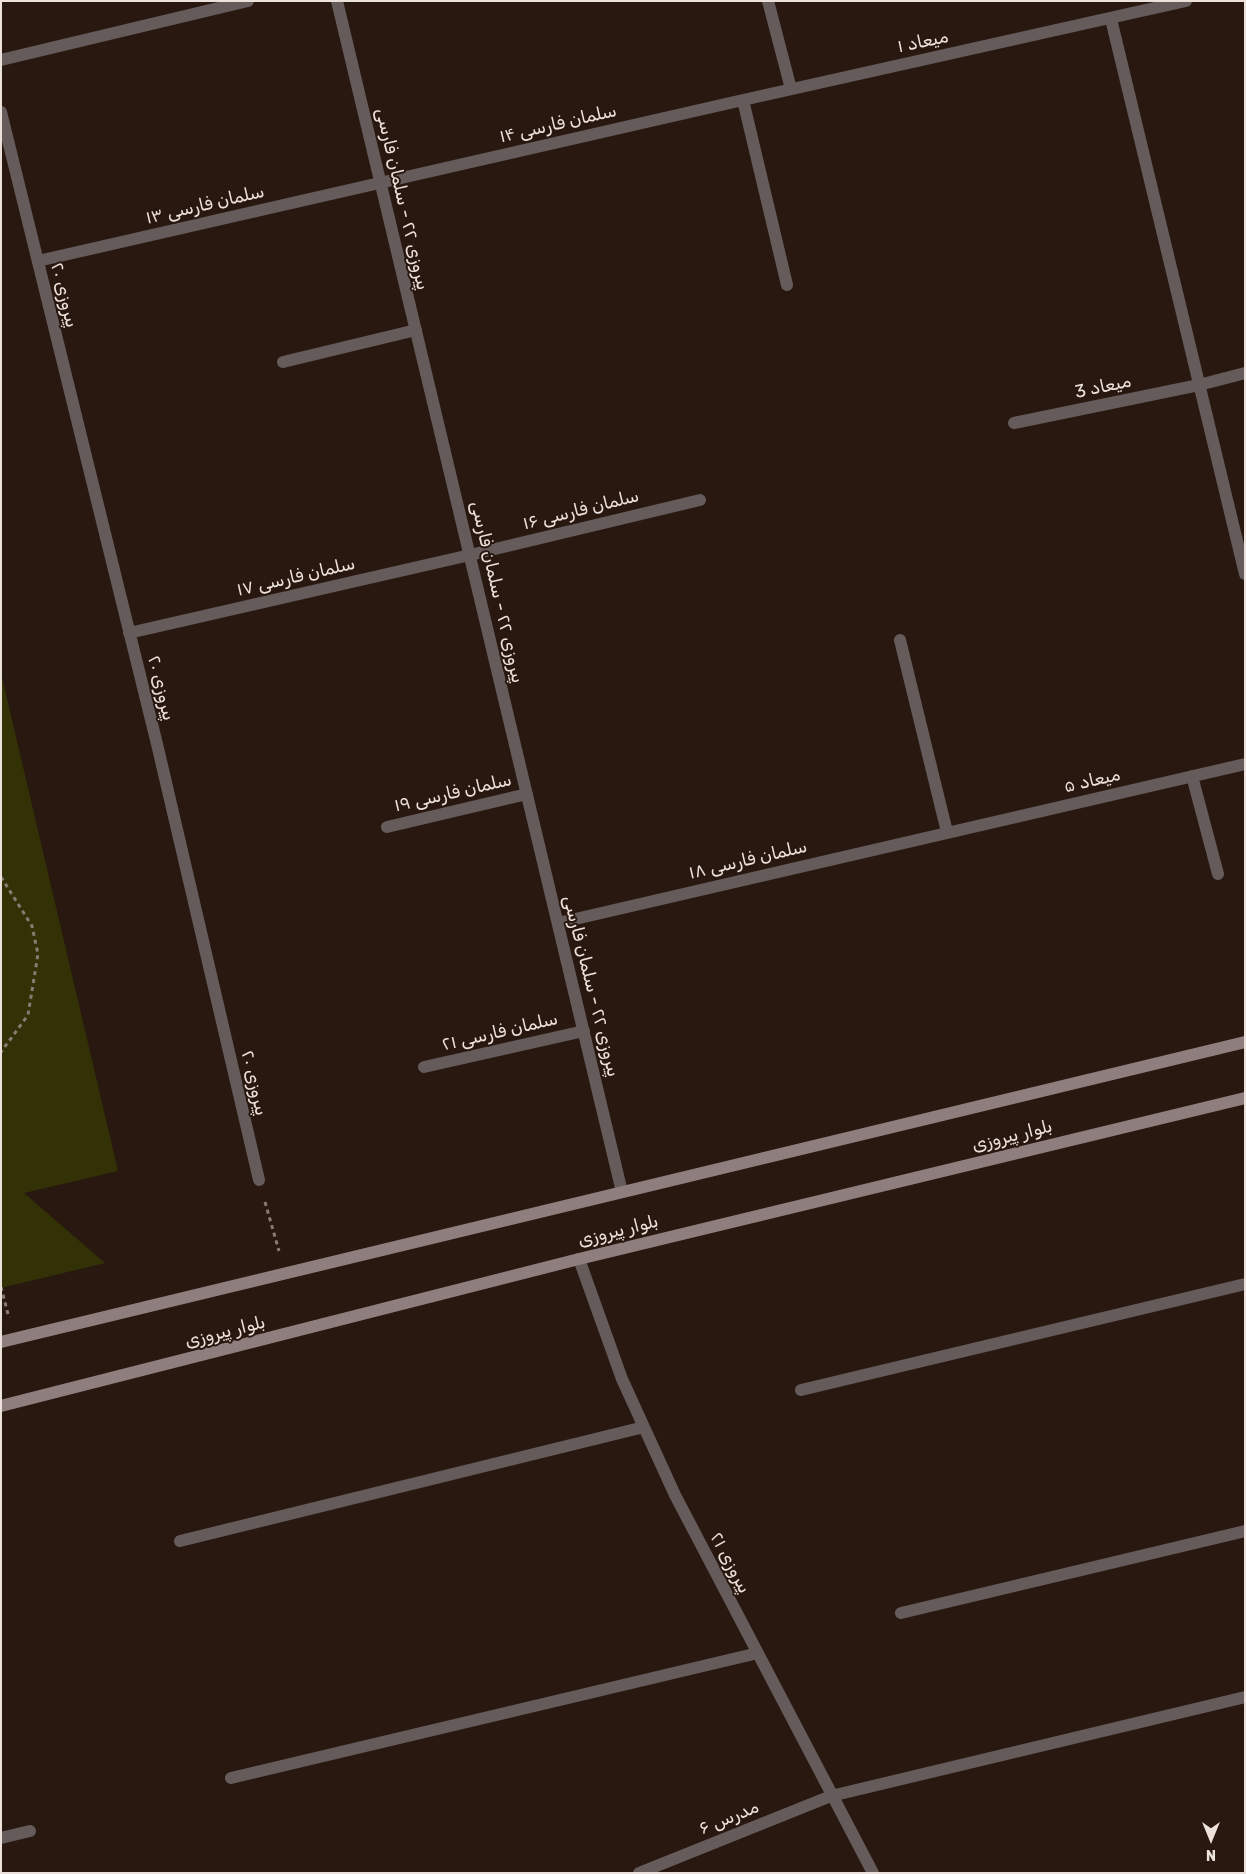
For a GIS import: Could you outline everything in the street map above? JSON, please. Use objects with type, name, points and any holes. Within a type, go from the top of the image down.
[{"type":"street","points":[[1,60],[248,1]]},
{"type":"street","name":"پیروزی ۲۲ - سلمان فارسی","points":[[337,1],[622,1192]]},
{"type":"street","points":[[768,1],[791,89]]},
{"type":"street","name":"میعاد ۱","points":[[743,100],[1186,1]]},
{"type":"street","points":[[1111,19],[1245,574]]},
{"type":"street","points":[[743,100],[786,285]]},
{"type":"street","name":"سلمان فارسی ۱۴","points":[[380,182],[743,100]]},
{"type":"street","name":"پیروزی ۲۰","points":[[1,112],[129,633],[259,1180]]},
{"type":"street","name":"سلمان فارسی ۱۳","points":[[38,261],[380,182]]},
{"type":"street","points":[[283,362],[416,330]]},
{"type":"street","name":"میعاد 3","points":[[1014,423],[1199,385],[1245,373]]},
{"type":"street","name":"سلمان فارسی ۱۶","points":[[470,555],[700,500]]},
{"type":"street","name":"سلمان فارسی ۱۷","points":[[129,633],[470,555]]},
{"type":"street","points":[[900,640],[947,832]]},
{"type":"street","name":"میعاد ۵","points":[[947,832],[1245,764]]},
{"type":"street","points":[[1192,776],[1218,874]]},
{"type":"street","name":"سلمان فارسی ۱۹","points":[[387,826],[527,794]]},
{"type":"street","name":"سلمان فارسی ۱۸","points":[[558,923],[947,832]]},
{"type":"street","name":"سلمان فارسی ۲۱","points":[[424,1067],[584,1031]]},
{"type":"street","name":"بلوار پیروزی","points":[[1,1342],[1245,1042]]},
{"type":"street","name":"بلوار پیروزی","points":[[1,1406],[579,1258],[1245,1098]]},
{"type":"street","name":"پیروزی ۲۱","points":[[579,1258],[622,1379],[675,1495],[873,1873]]},
{"type":"street","points":[[802,1390],[1245,1284]]},
{"type":"street","points":[[180,1541],[644,1427]]},
{"type":"street","points":[[901,1613],[1245,1531]]},
{"type":"street","points":[[231,1778],[758,1653]]},
{"type":"street","name":"مدرس ۶","points":[[639,1873],[831,1796],[1245,1697]]},
{"type":"street","points":[[1,1838],[30,1831]]},
{"type":"path","points":[[1,877],[32,926],[38,954],[28,1015],[1,1052]]},
{"type":"path","points":[[259,1180],[285,1273]]},
{"type":"path","points":[[1,1287],[15,1339]]},
{"type":"shaded area","points":[[1,673],[118,1171],[24,1193],[105,1263],[1,1288]]}]
